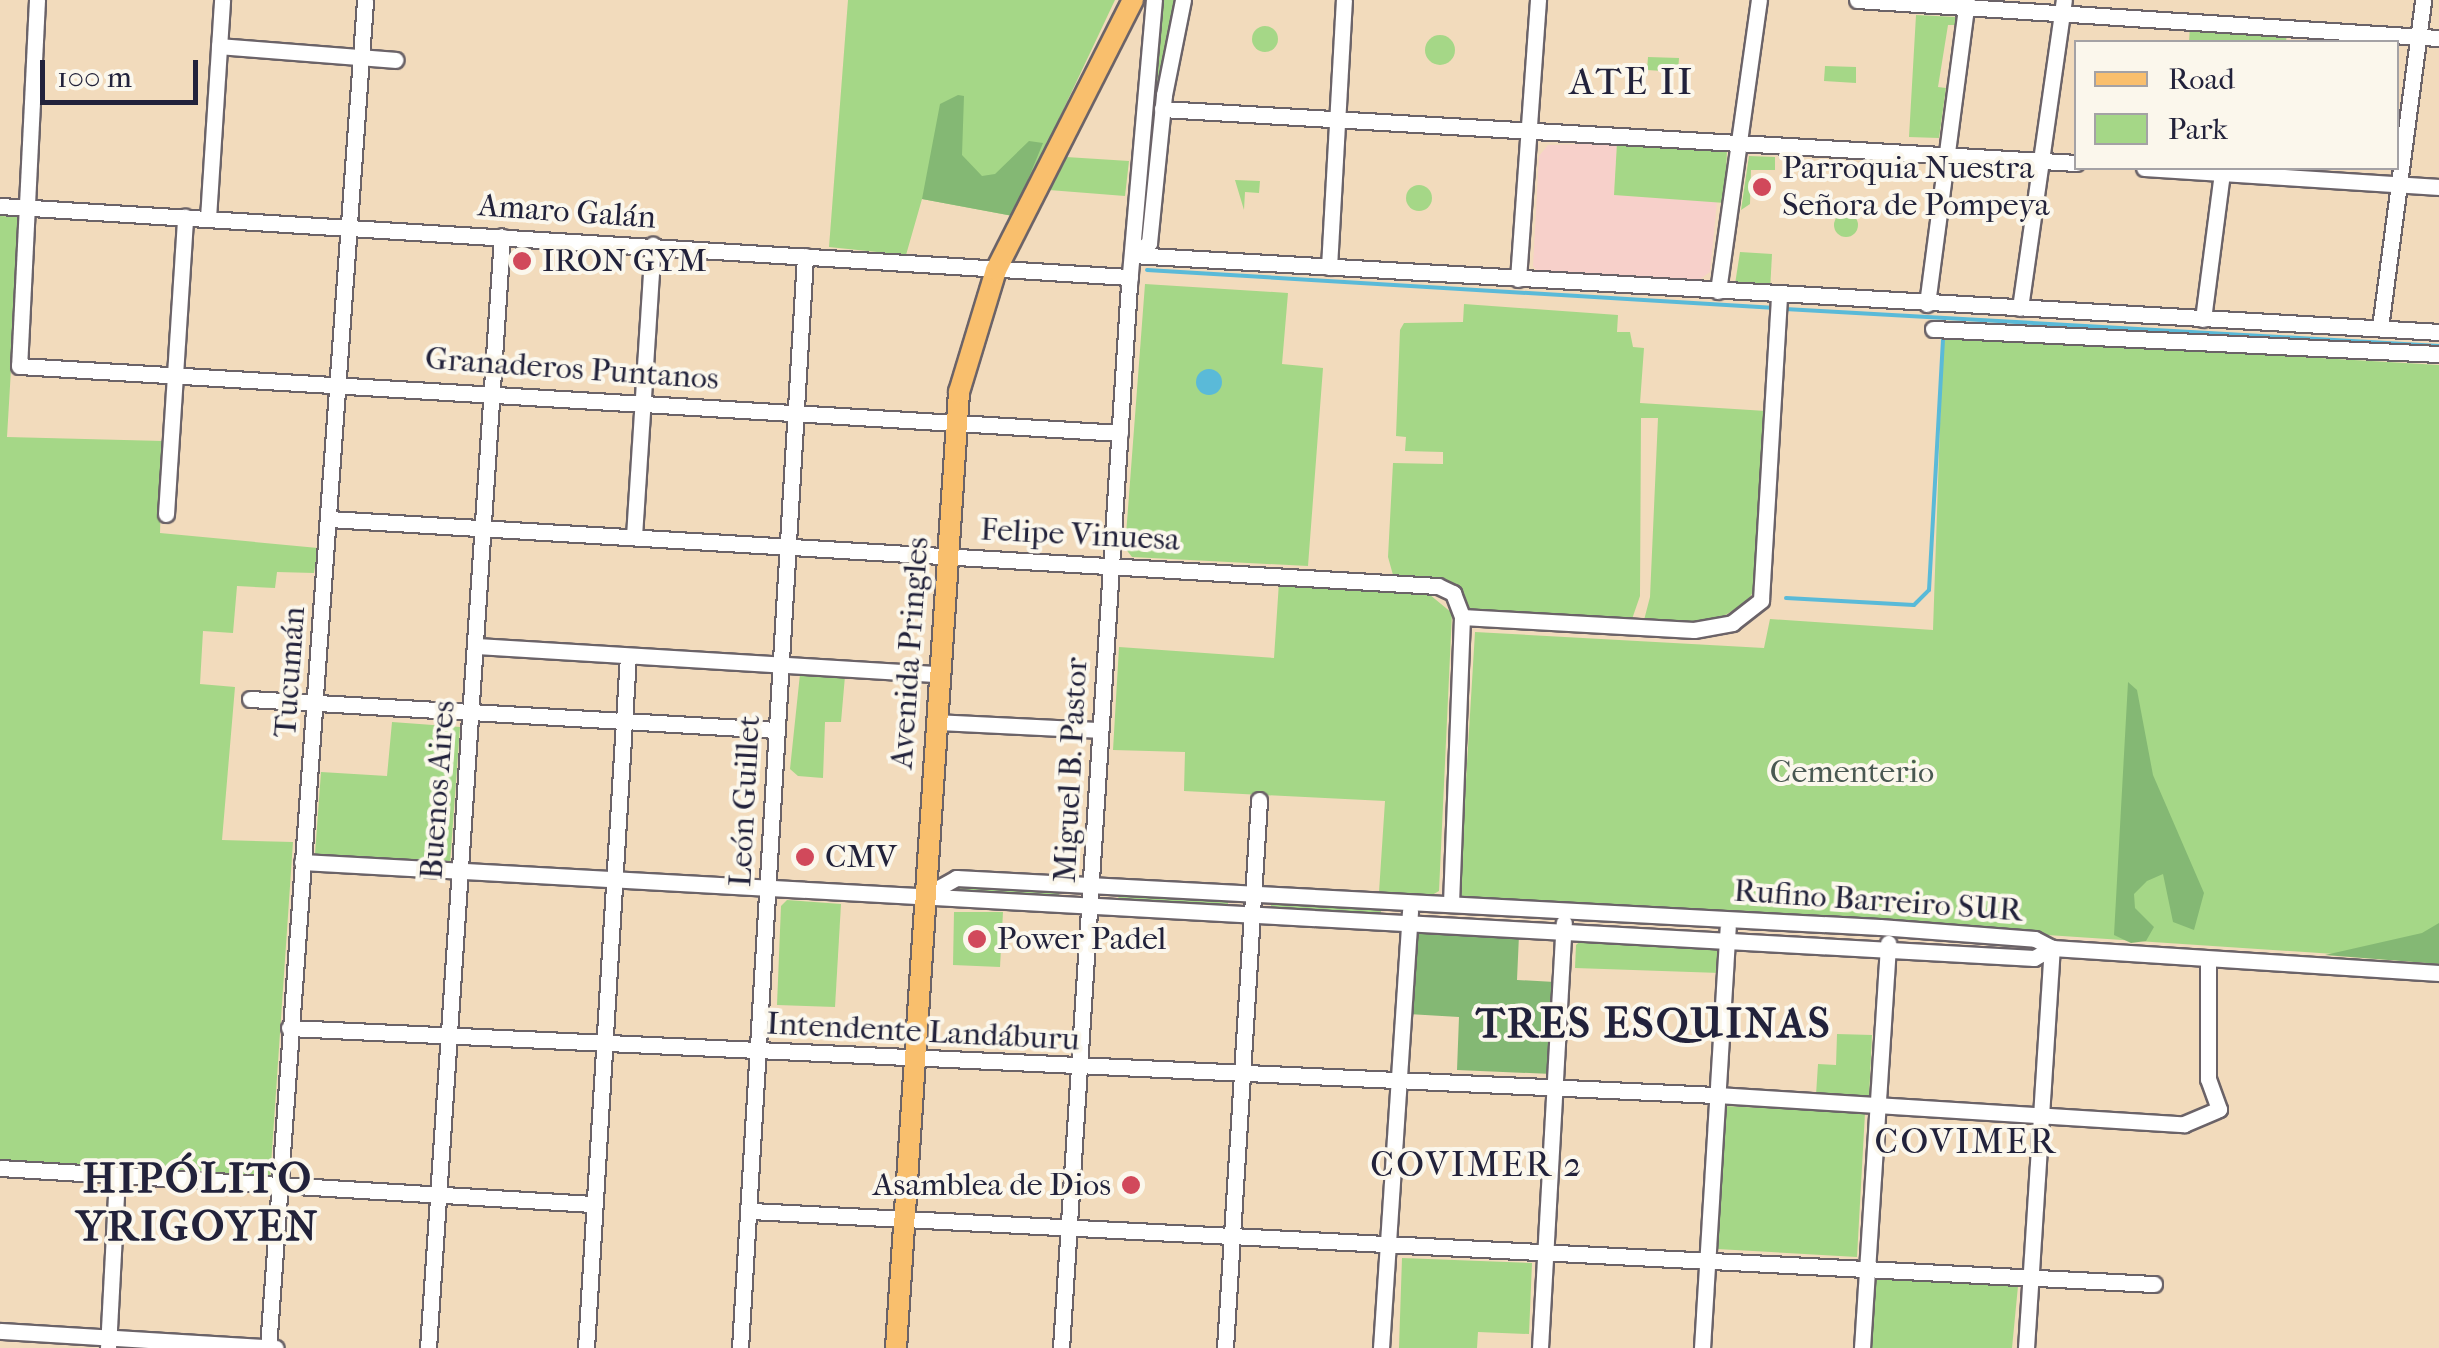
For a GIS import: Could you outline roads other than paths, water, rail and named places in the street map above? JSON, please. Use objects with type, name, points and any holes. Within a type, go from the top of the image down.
[{"type":"main road","name":"Avenida Pringles","points":[[896,1348],[954,424],[972,332],[996,270],[1133,0]]},
{"type":"street","points":[[28,208],[37,0]]},
{"type":"street","points":[[208,218],[222,0]]},
{"type":"street","name":"Tucumán","points":[[270,1348],[277,1186],[365,0]]},
{"type":"street","name":"Miguel B. Pastor","points":[[1062,1348],[1130,277],[1154,0]]},
{"type":"street","name":"Miguel B. Pastor","points":[[1132,255],[1149,243],[1162,109],[1183,0]]},
{"type":"street","points":[[1330,267],[1344,0]]},
{"type":"street","points":[[1518,279],[1538,0]]},
{"type":"street","points":[[1718,291],[1759,0]]},
{"type":"street","points":[[1857,0],[2064,6],[2439,38]]},
{"type":"street","points":[[2380,328],[2423,0]]},
{"type":"street","points":[[1927,304],[1967,4]]},
{"type":"street","points":[[2020,308],[2064,6]]},
{"type":"street","points":[[219,46],[395,60]]},
{"type":"street","points":[[1162,109],[2074,163]]},
{"type":"street","points":[[2175,170],[2439,187]]},
{"type":"street","points":[[2203,319],[2222,173]]},
{"type":"street","name":"Amaro Galán","points":[[0,206],[348,224],[1130,277]]},
{"type":"street","name":"Granaderos Puntanos","points":[[28,208],[19,366],[174,377],[338,381],[1120,433]]},
{"type":"street","points":[[166,514],[186,217]]},
{"type":"street","name":"Buenos Aires","points":[[428,1348],[502,236]]},
{"type":"street","points":[[634,536],[652,245]]},
{"type":"street","points":[[1132,255],[2439,332]]},
{"type":"street","name":"León Guillet","points":[[740,1348],[805,256]]},
{"type":"street","points":[[1451,904],[1462,617],[1630,628],[1732,623],[1761,600],[1766,584],[1779,296]]},
{"type":"street","points":[[1933,329],[2439,354]]},
{"type":"street","name":"Felipe Vinuesa","points":[[328,520],[788,544],[1438,586],[1453,593],[1462,617]]},
{"type":"street","points":[[476,646],[938,674]]},
{"type":"street","points":[[586,1348],[628,656]]},
{"type":"street","points":[[250,699],[776,730]]},
{"type":"street","points":[[936,722],[1100,730]]},
{"type":"street","points":[[1224,1348],[1259,800]]},
{"type":"street","name":"Rufino Barreiro SUR","points":[[302,862],[2034,958],[2052,948]]},
{"type":"street","name":"Rufino Barreiro SUR","points":[[924,896],[956,878],[1889,928],[2035,938],[2052,948]]},
{"type":"street","points":[[1381,1348],[1410,902]]},
{"type":"street","points":[[1540,1348],[1565,910]]},
{"type":"street","points":[[1702,1348],[1728,918]]},
{"type":"street","points":[[1862,1348],[1889,928]]},
{"type":"street","points":[[2026,1348],[2052,948],[2439,973]]},
{"type":"street","name":"Intendente Landáburu","points":[[289,1028],[1718,1095],[2184,1124],[2219,1109],[2208,1079],[2208,958]]},
{"type":"street","points":[[0,1168],[592,1204]]},
{"type":"street","points":[[108,1343],[117,1175]]},
{"type":"street","points":[[751,1211],[1708,1256],[2154,1284]]},
{"type":"street","points":[[0,1331],[108,1343],[270,1348]]},
{"type":"water","points":[[1209,369],[1218,373],[1222,382],[1218,391],[1209,395],[1200,391],[1196,382],[1200,373]]},
{"type":"waterway","points":[[1147,270],[1776,308]]},
{"type":"waterway","points":[[1785,309],[2439,346]]},
{"type":"waterway","points":[[1786,598],[1914,605],[1929,590],[1943,336]]},
{"type":"place","name":"Parroquia Nuestra Señora de Pompeya","points":[[1762,187]]},
{"type":"place","name":"IRON GYM","points":[[522,261]]},
{"type":"place","name":"CMV","points":[[805,857]]},
{"type":"place","name":"Power Padel","points":[[977,939]]},
{"type":"place","name":"Asamblea de Dios","points":[[1131,1185]]},
{"type":"district","name":"ATE II","points":[[1632,82]]},
{"type":"district","name":"TRES ESQUINAS","points":[[1654,1024]]},
{"type":"district","name":"COVIMER","points":[[1966,1142]]},
{"type":"district","name":"COVIMER 2","points":[[1477,1165]]},
{"type":"district","name":"HIPÓLITO YRIGOYEN","points":[[198,1203]]},
{"type":"park label","name":"Cementerio","points":[[1852,772]]}]
